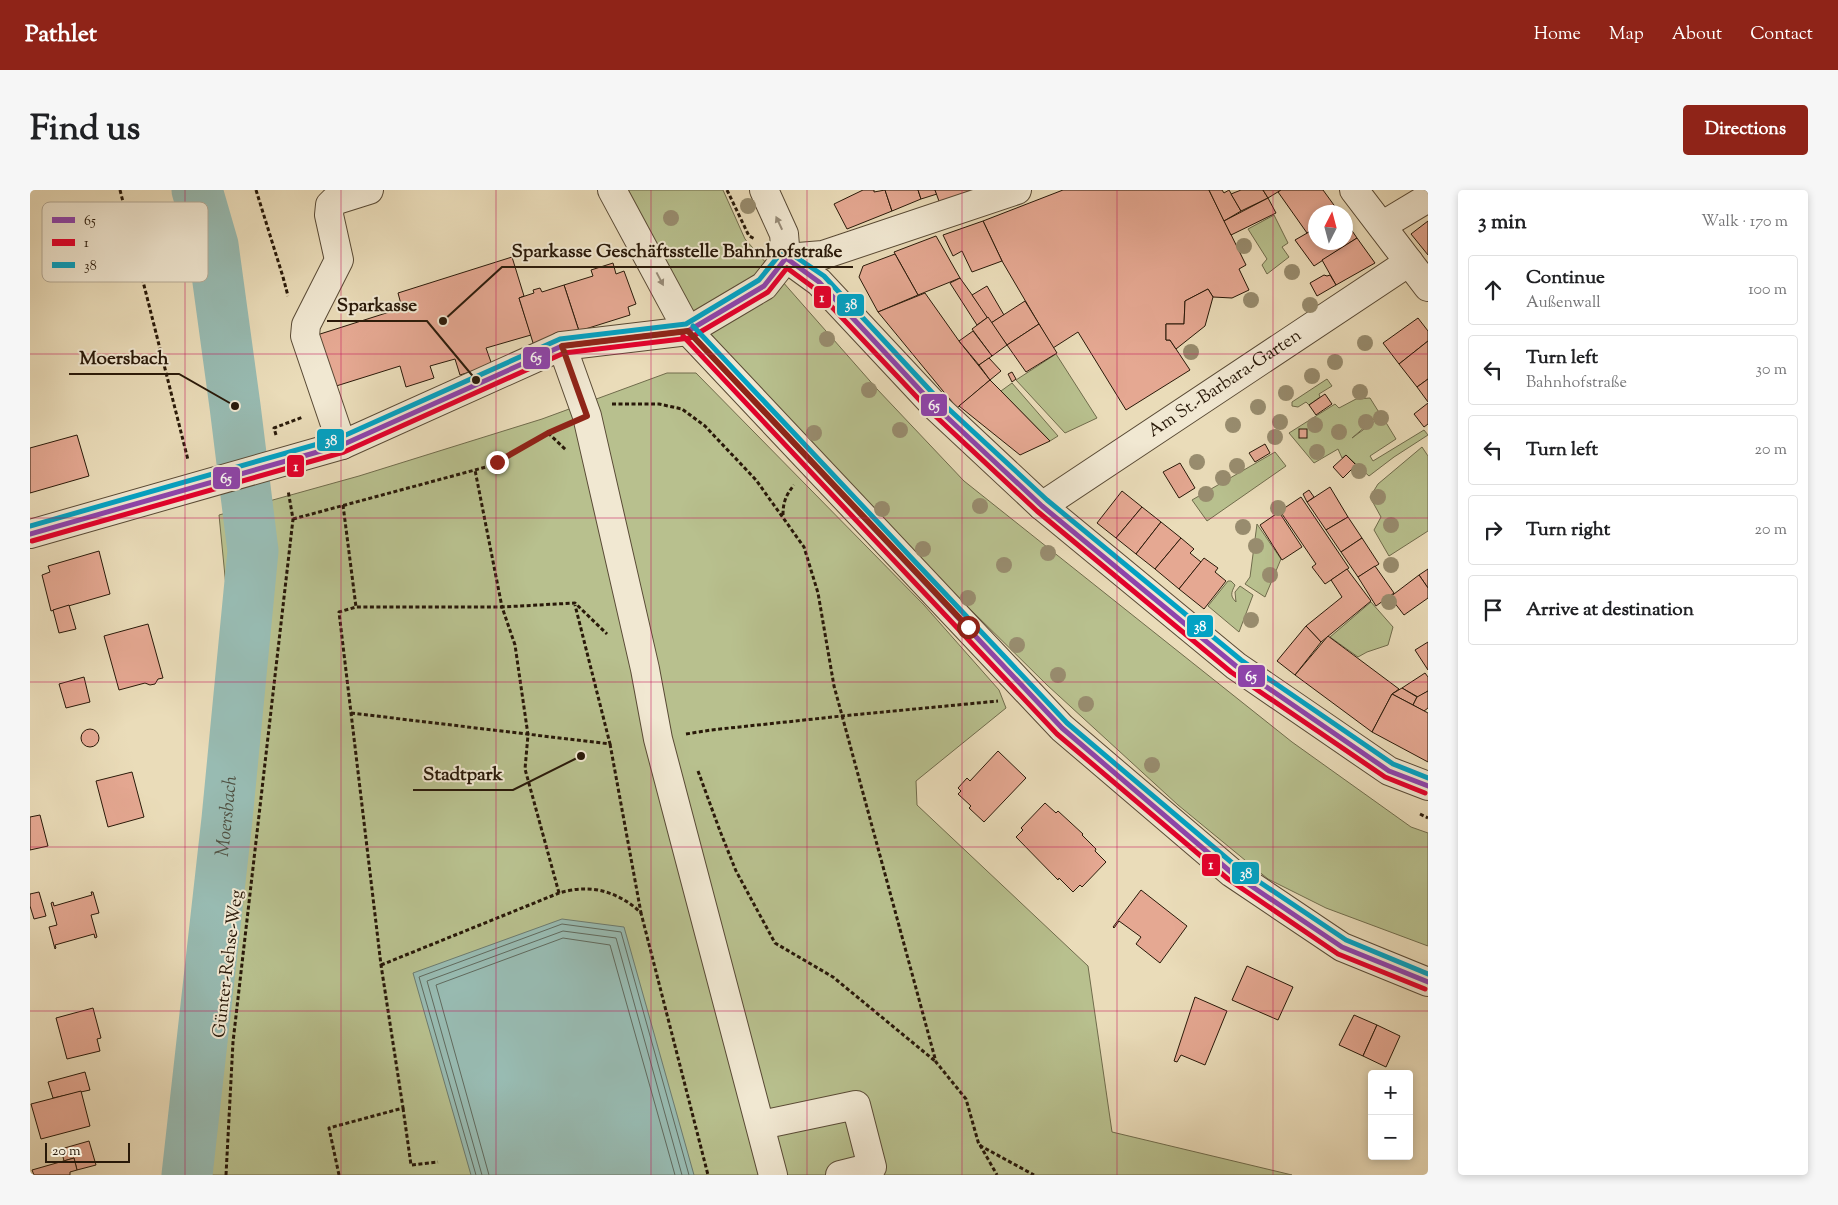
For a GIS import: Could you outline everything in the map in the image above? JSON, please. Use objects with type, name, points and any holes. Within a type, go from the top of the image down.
[{"type":"street","points":[[342,445],[305,336],[306,325],[339,260],[328,215],[330,205],[334,201],[369,190]]},
{"type":"street","points":[[612,190],[688,331],[1062,728],[1232,873],[1342,947],[1428,982]]},
{"type":"street","points":[[30,534],[207,484],[285,476],[342,445],[562,346],[688,331],[764,286],[786,258],[784,234],[764,190]]},
{"type":"street","points":[[786,258],[823,255],[1017,190]]},
{"type":"street","points":[[1354,190],[1428,287]]},
{"type":"street","points":[[1382,226],[1428,198]]},
{"type":"street","points":[[786,258],[819,282],[935,406],[1042,506],[1236,666],[1389,771],[1428,786]]},
{"type":"street","name":"Am St.-Barbara-Garten","points":[[1042,506],[1409,262]]},
{"type":"street","points":[[562,346],[587,416],[645,669],[658,739],[774,1175]]},
{"type":"street","points":[[761,1125],[856,1105],[873,1171],[840,1175]]},
{"type":"path","points":[[120,190],[124,202]]},
{"type":"path","points":[[147,282],[207,484]]},
{"type":"path","points":[[293,519],[475,470],[497,462],[548,433],[587,416],[603,406],[614,403],[659,404],[682,409],[704,426],[756,480],[804,547],[818,593],[834,686],[936,1062]]},
{"type":"path","points":[[475,470],[502,607],[515,645],[528,735],[525,769],[559,893]]},
{"type":"path","name":"Günter-Rehse-Weg","points":[[226,1175],[233,1042],[293,519],[285,476]]},
{"type":"path","points":[[343,505],[356,607]]},
{"type":"path","points":[[575,603],[610,744],[641,913],[708,1175]]},
{"type":"path","points":[[438,1162],[411,1166],[404,1108],[381,965],[339,612],[356,607],[502,607],[575,603],[610,637]]},
{"type":"path","points":[[688,743],[685,734],[711,730],[1033,697]]},
{"type":"path","points":[[351,713],[610,744]]},
{"type":"path","points":[[697,768],[736,870],[775,943],[833,977],[936,1062],[966,1099],[980,1145],[997,1175]]},
{"type":"path","points":[[381,965],[559,893],[583,889],[607,892],[630,903],[641,913]]},
{"type":"path","points":[[339,1175],[329,1128],[404,1108]]},
{"type":"path","points":[[980,1145],[1034,1175]]},
{"type":"green space","points":[[627,190],[723,190],[745,239],[877,389],[964,481],[1292,742],[1411,827],[1428,833],[1428,946],[1326,908],[1268,879],[1178,805],[1047,685],[815,456],[726,354],[684,298]]},
{"type":"green space","points":[[1274,215],[1288,243],[1282,247],[1289,257],[1267,274],[1262,265],[1267,259],[1248,229]]},
{"type":"green space","points":[[1056,354],[1097,418],[1065,433],[1016,380]]},
{"type":"green space","points":[[667,373],[696,373],[924,605],[999,690],[1006,708],[916,781],[917,805],[1088,966],[1112,1132],[1292,1175],[166,1175],[170,1120],[188,962],[220,732],[228,607],[219,515],[359,476],[542,419]]},
{"type":"green space","points":[[1327,379],[1332,386],[1319,394],[1320,397],[1309,405],[1306,402],[1298,407],[1292,406],[1292,402]]},
{"type":"green space","points":[[1012,383],[1058,436],[1050,441],[1001,391]]},
{"type":"green space","points":[[1370,398],[1380,414],[1352,438],[1382,416],[1396,439],[1370,456],[1373,461],[1424,430],[1428,435],[1369,476],[1346,455],[1342,458],[1338,449],[1314,463],[1289,433],[1335,404],[1339,408],[1356,399]]},
{"type":"green space","points":[[1422,447],[1428,456],[1428,531],[1389,556],[1374,530],[1381,517],[1370,497],[1378,484]]},
{"type":"green space","points":[[1275,452],[1286,466],[1207,521],[1192,500]]},
{"type":"green space","points":[[1257,524],[1281,559],[1265,597],[1245,584],[1250,577]]},
{"type":"green space","points":[[1228,581],[1235,585],[1232,594],[1236,602],[1235,592],[1240,586],[1253,595],[1239,632],[1208,606]]},
{"type":"green space","points":[[1371,602],[1393,627],[1388,645],[1358,657],[1330,637]]},
{"type":"water","points":[[562,919],[624,927],[694,1175],[471,1175],[413,973]]},
{"type":"building","points":[[863,190],[874,190],[874,192],[885,190],[892,211],[847,229],[834,204]]},
{"type":"building","points":[[885,190],[918,190],[921,199],[892,211]]},
{"type":"building","points":[[918,190],[935,190],[937,194],[921,199]]},
{"type":"building","points":[[935,190],[969,190],[970,192],[940,204]]},
{"type":"building","points":[[1063,190],[1209,190],[1246,265],[1239,269],[1249,290],[1232,298],[1213,297],[1208,289],[1185,301],[1184,324],[1166,324],[1166,340],[1170,340],[1190,370],[1126,410],[1078,332],[1053,348],[1002,261],[983,221]]},
{"type":"building","points":[[1209,190],[1222,190],[1224,193],[1229,190],[1241,211],[1224,221]]},
{"type":"building","points":[[1241,190],[1263,190],[1268,198],[1241,211],[1231,194]]},
{"type":"building","points":[[1263,190],[1281,190],[1268,198]]},
{"type":"building","points":[[1281,190],[1323,190],[1334,205],[1308,205],[1307,233],[1278,192]]},
{"type":"building","points":[[1268,198],[1276,213],[1231,235],[1224,221]]},
{"type":"building","points":[[983,221],[1002,261],[972,272],[962,251],[953,256],[943,235]]},
{"type":"building","points":[[1428,221],[1428,255],[1411,234]]},
{"type":"building","points":[[1353,232],[1357,238],[1353,241]]},
{"type":"building","points":[[1308,233],[1308,250],[1339,250],[1314,266],[1295,240]]},
{"type":"building","points":[[936,236],[960,278],[918,295],[894,252]]},
{"type":"building","points":[[1357,238],[1375,263],[1336,285],[1322,260],[1338,250],[1353,250],[1353,241]]},
{"type":"building","points":[[895,254],[918,295],[878,312],[859,277],[863,266]]},
{"type":"building","points":[[512,257],[524,296],[519,298],[531,335],[486,348],[492,365],[460,375],[455,359],[430,366],[434,378],[406,387],[400,366],[333,387],[317,335],[402,308],[398,293]]},
{"type":"building","points":[[613,263],[616,274],[624,271],[636,304],[628,307],[630,315],[579,331],[564,285],[593,276],[591,270]]},
{"type":"building","points":[[1324,275],[1330,275],[1336,285],[1317,296],[1310,283]]},
{"type":"building","points":[[960,278],[988,317],[977,325],[950,283]]},
{"type":"building","points":[[564,285],[579,331],[534,346],[519,298],[534,293],[533,290],[540,288],[542,292]]},
{"type":"building","points":[[987,286],[1004,315],[991,323],[972,295]]},
{"type":"building","points":[[1208,289],[1213,297],[1205,326],[1176,349],[1170,340],[1166,340],[1166,324],[1184,324],[1185,301]]},
{"type":"building","points":[[925,293],[990,380],[957,408],[878,312]]},
{"type":"building","points":[[1025,301],[1039,324],[1007,345],[991,323]]},
{"type":"building","points":[[988,317],[1007,345],[992,356],[972,329]]},
{"type":"building","points":[[1418,318],[1428,331],[1428,341],[1399,364],[1383,343]]},
{"type":"building","points":[[1039,324],[1057,353],[1026,372],[1007,345]]},
{"type":"building","points":[[973,331],[992,356],[979,365],[959,341]]},
{"type":"building","points":[[1428,341],[1428,379],[1417,387],[1399,364]]},
{"type":"building","points":[[989,358],[1001,371],[990,380],[979,365]]},
{"type":"building","points":[[1012,372],[1016,379],[1012,382],[1008,374]]},
{"type":"building","points":[[1428,379],[1428,402],[1417,387]]},
{"type":"building","points":[[990,380],[1050,441],[1020,455],[959,406]]},
{"type":"building","points":[[1325,394],[1332,404],[1316,415],[1309,405]]},
{"type":"building","points":[[1428,403],[1428,424],[1424,427],[1414,414]]},
{"type":"building","points":[[1299,429],[1307,429],[1307,438],[1299,438]]},
{"type":"building","points":[[77,435],[89,476],[30,493],[30,448]]},
{"type":"building","points":[[1265,444],[1270,453],[1255,462],[1249,453]]},
{"type":"building","points":[[1346,455],[1356,465],[1343,478],[1333,467]]},
{"type":"building","points":[[1180,463],[1195,488],[1179,498],[1163,472]]},
{"type":"building","points":[[1330,487],[1348,517],[1326,530],[1307,502]]},
{"type":"building","points":[[1309,490],[1314,497],[1307,502],[1303,494]]},
{"type":"building","points":[[1122,491],[1142,507],[1116,538],[1097,523]]},
{"type":"building","points":[[1301,497],[1349,568],[1325,584],[1312,567],[1316,564],[1280,511]]},
{"type":"building","points":[[1142,507],[1161,522],[1136,554],[1116,538]]},
{"type":"building","points":[[1279,512],[1302,547],[1282,560],[1260,525]]},
{"type":"building","points":[[1348,517],[1362,538],[1341,552],[1326,530]]},
{"type":"building","points":[[1161,522],[1181,538],[1155,569],[1136,554]]},
{"type":"building","points":[[1181,538],[1194,549],[1190,553],[1201,562],[1179,589],[1155,569]]},
{"type":"building","points":[[1362,538],[1379,564],[1358,577],[1341,552]]},
{"type":"building","points":[[99,551],[110,594],[51,611],[42,575],[50,572],[48,566]]},
{"type":"building","points":[[1204,558],[1218,568],[1215,572],[1226,581],[1204,609],[1179,589]]},
{"type":"building","points":[[1375,566],[1394,593],[1376,606],[1358,577]]},
{"type":"building","points":[[1347,569],[1371,601],[1321,642],[1306,626],[1342,597],[1331,580]]},
{"type":"building","points":[[1428,569],[1428,588],[1419,575]]},
{"type":"building","points":[[1419,575],[1428,588],[1428,598],[1404,615],[1390,597]]},
{"type":"building","points":[[69,605],[76,629],[59,633],[53,610]]},
{"type":"building","points":[[148,624],[163,678],[158,679],[155,684],[145,683],[119,690],[104,636]]},
{"type":"building","points":[[1306,626],[1321,642],[1295,675],[1277,661]]},
{"type":"building","points":[[1328,636],[1399,689],[1392,694],[1372,732],[1295,675]]},
{"type":"building","points":[[1428,642],[1428,670],[1415,650]]},
{"type":"building","points":[[1425,673],[1428,677],[1428,691],[1418,697],[1402,688]]},
{"type":"building","points":[[84,677],[90,702],[66,708],[59,684]]},
{"type":"building","points":[[1402,688],[1417,697],[1413,705],[1392,694]]},
{"type":"building","points":[[1428,691],[1428,708],[1424,711],[1413,705],[1417,697]]},
{"type":"building","points":[[1392,694],[1428,713],[1428,762],[1372,732]]},
{"type":"building","points":[[90,729],[96,732],[99,738],[96,744],[90,747],[84,744],[81,738],[84,732]]},
{"type":"building","points":[[998,751],[1026,778],[984,822],[958,794],[961,791],[958,788],[967,778],[970,781]]},
{"type":"building","points":[[132,772],[144,817],[108,827],[96,781]]},
{"type":"building","points":[[1045,803],[1056,813],[1058,811],[1083,834],[1096,849],[1095,851],[1106,862],[1082,887],[1080,885],[1073,892],[1059,878],[1058,880],[1016,837],[1023,830],[1021,828]]},
{"type":"building","points":[[40,815],[48,846],[30,850],[30,817]]},
{"type":"building","points":[[1141,890],[1187,926],[1160,963],[1136,944],[1141,937],[1119,921],[1113,927]]},
{"type":"building","points":[[39,892],[46,916],[34,919],[30,906],[30,894]]},
{"type":"building","points":[[91,892],[93,892],[99,913],[91,915],[97,937],[95,938],[94,934],[55,945],[55,949],[49,927],[57,925],[51,903],[53,902],[54,906],[92,895]]},
{"type":"building","points":[[1247,966],[1293,987],[1278,1020],[1232,1000]]},
{"type":"building","points":[[1195,997],[1227,1011],[1205,1065],[1181,1055],[1177,1062],[1174,1061]]},
{"type":"building","points":[[93,1008],[101,1038],[97,1039],[100,1051],[67,1059],[56,1018]]},
{"type":"building","points":[[1354,1015],[1377,1025],[1363,1056],[1339,1045]]},
{"type":"building","points":[[1377,1025],[1400,1036],[1386,1067],[1363,1056]]},
{"type":"building","points":[[85,1072],[90,1090],[53,1098],[48,1082]]},
{"type":"building","points":[[81,1091],[90,1126],[41,1139],[31,1104]]},
{"type":"building","points":[[89,1141],[96,1165],[77,1170],[74,1158],[64,1161],[61,1149]]},
{"type":"building","points":[[74,1158],[77,1170],[70,1172],[70,1175],[34,1175],[32,1170]]},
{"type":"waterway","name":"Moersbach","points":[[197,190],[200,202]]},
{"type":"waterway","name":"Moersbach","points":[[187,1175],[227,819],[253,551],[213,245],[208,228]]},
{"type":"transit line","name":"38","points":[[30,526],[339,438],[560,339],[686,324],[759,280],[781,253],[787,251],[824,276],[940,401],[1047,500],[1241,660],[1393,764],[1428,778]]},
{"type":"transit line","name":"65","points":[[786,258],[819,282],[935,406],[1042,506],[1236,666],[1389,771],[1428,786]]},
{"type":"transit line","name":"65","points":[[30,534],[342,445],[562,346],[688,331],[764,286],[786,258]]},
{"type":"transit line","name":"1","points":[[32,541],[344,452],[564,353],[690,338],[768,292],[787,268],[814,288],[930,411],[1037,511],[1231,672],[1385,777],[1425,793]]},
{"type":"transit line","name":"38","points":[[693,326],[1067,723],[1237,867],[1346,940],[1428,974]]},
{"type":"transit line","name":"65","points":[[688,331],[1062,728],[1232,873],[1342,947],[1428,982]]},
{"type":"transit line","name":"1","points":[[683,336],[1057,734],[1228,879],[1338,954],[1425,989]]},
{"type":"place","name":"Sparkasse Geschäftsstelle Bahnhofstraße","points":[[443,321]]},
{"type":"place","name":"Sparkasse","points":[[476,380]]},
{"type":"place","name":"Moersbach","points":[[235,406]]},
{"type":"place","name":"Stadtpark","points":[[581,756]]},
{"type":"route","points":[[497,462],[548,433],[587,416],[562,346],[688,331],[968,627]]}]
